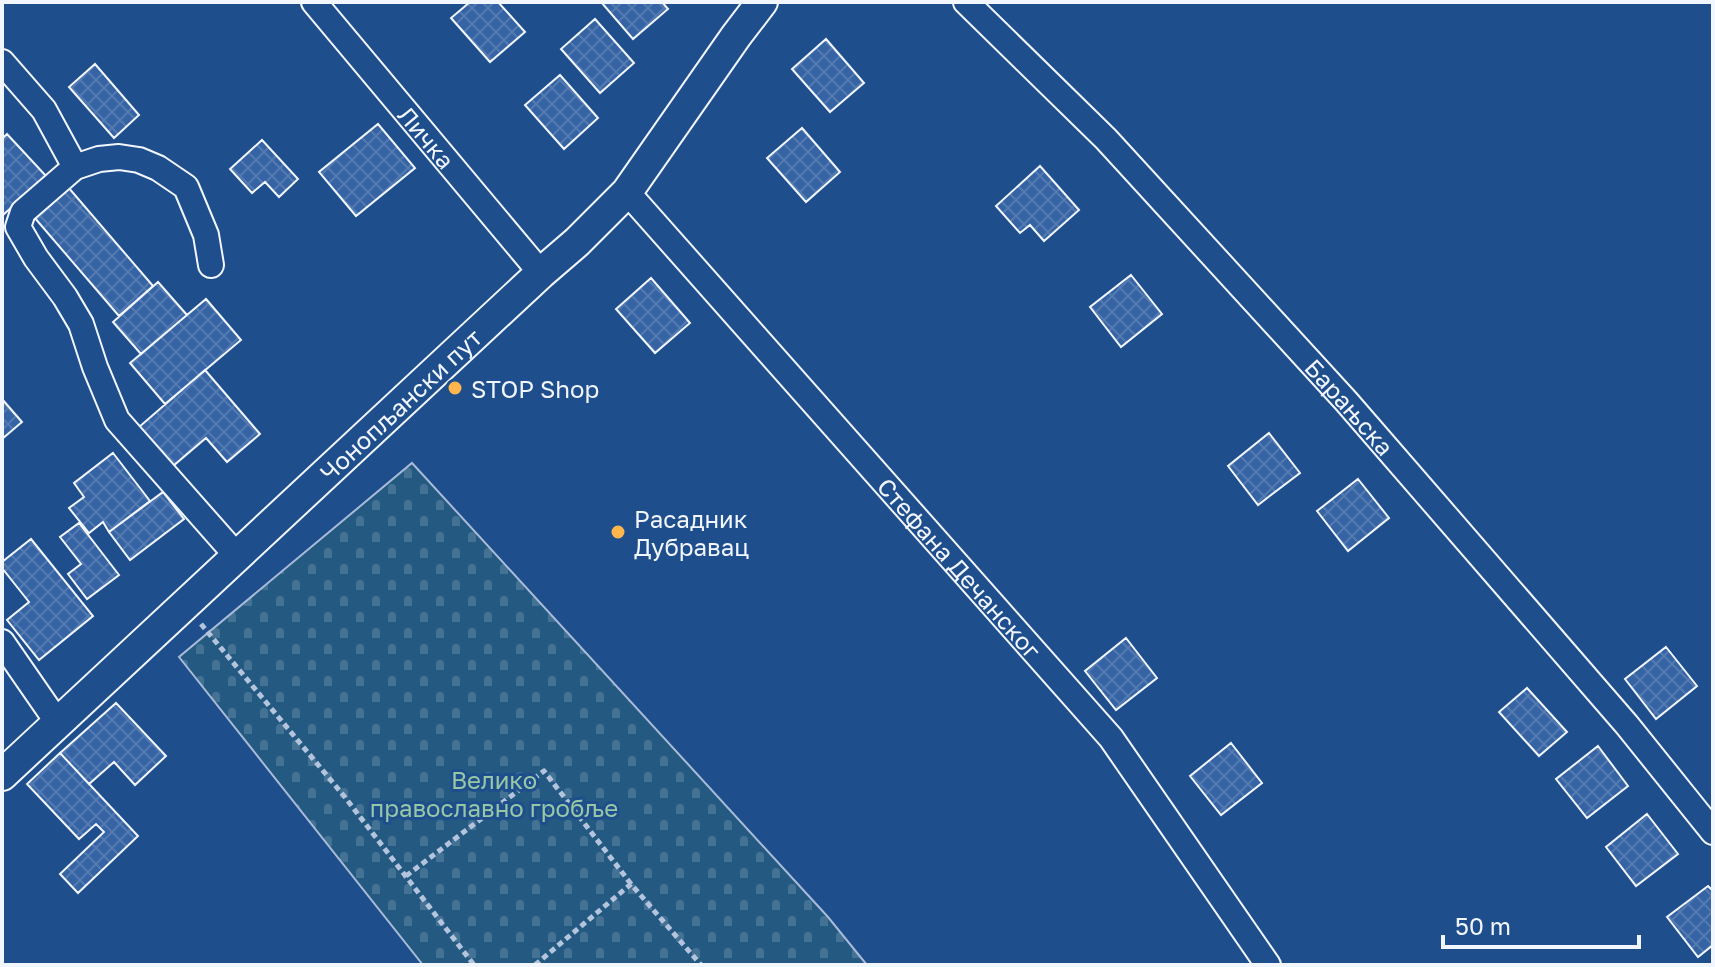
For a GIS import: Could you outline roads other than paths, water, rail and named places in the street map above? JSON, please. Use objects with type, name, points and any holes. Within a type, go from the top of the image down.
[{"type":"street","name":"Личка","points":[[314,2],[541,273]]},
{"type":"street","name":"Чонопљански пут","points":[[2,775],[577,242],[627,192],[762,2]]},
{"type":"street","name":"Барањска","points":[[966,2],[1106,139],[1346,401],[1627,725],[1713,832]]},
{"type":"street","points":[[2,62],[44,110],[75,167]]},
{"type":"street","points":[[211,265],[206,235],[186,187],[158,168],[139,160],[119,157],[99,159],[75,167],[23,212],[18,227],[81,324],[117,420],[237,556]]},
{"type":"street","name":"Стефана Дечанског","points":[[627,192],[1111,738],[1268,965]]},
{"type":"street","points":[[2,642],[58,723]]},
{"type":"place","name":"STOP Shop","points":[[455,388]]},
{"type":"place","name":"Расадник Дубравац","points":[[618,532]]},
{"type":"park label","name":"Велико православно гробље","points":[[494,793]]}]
